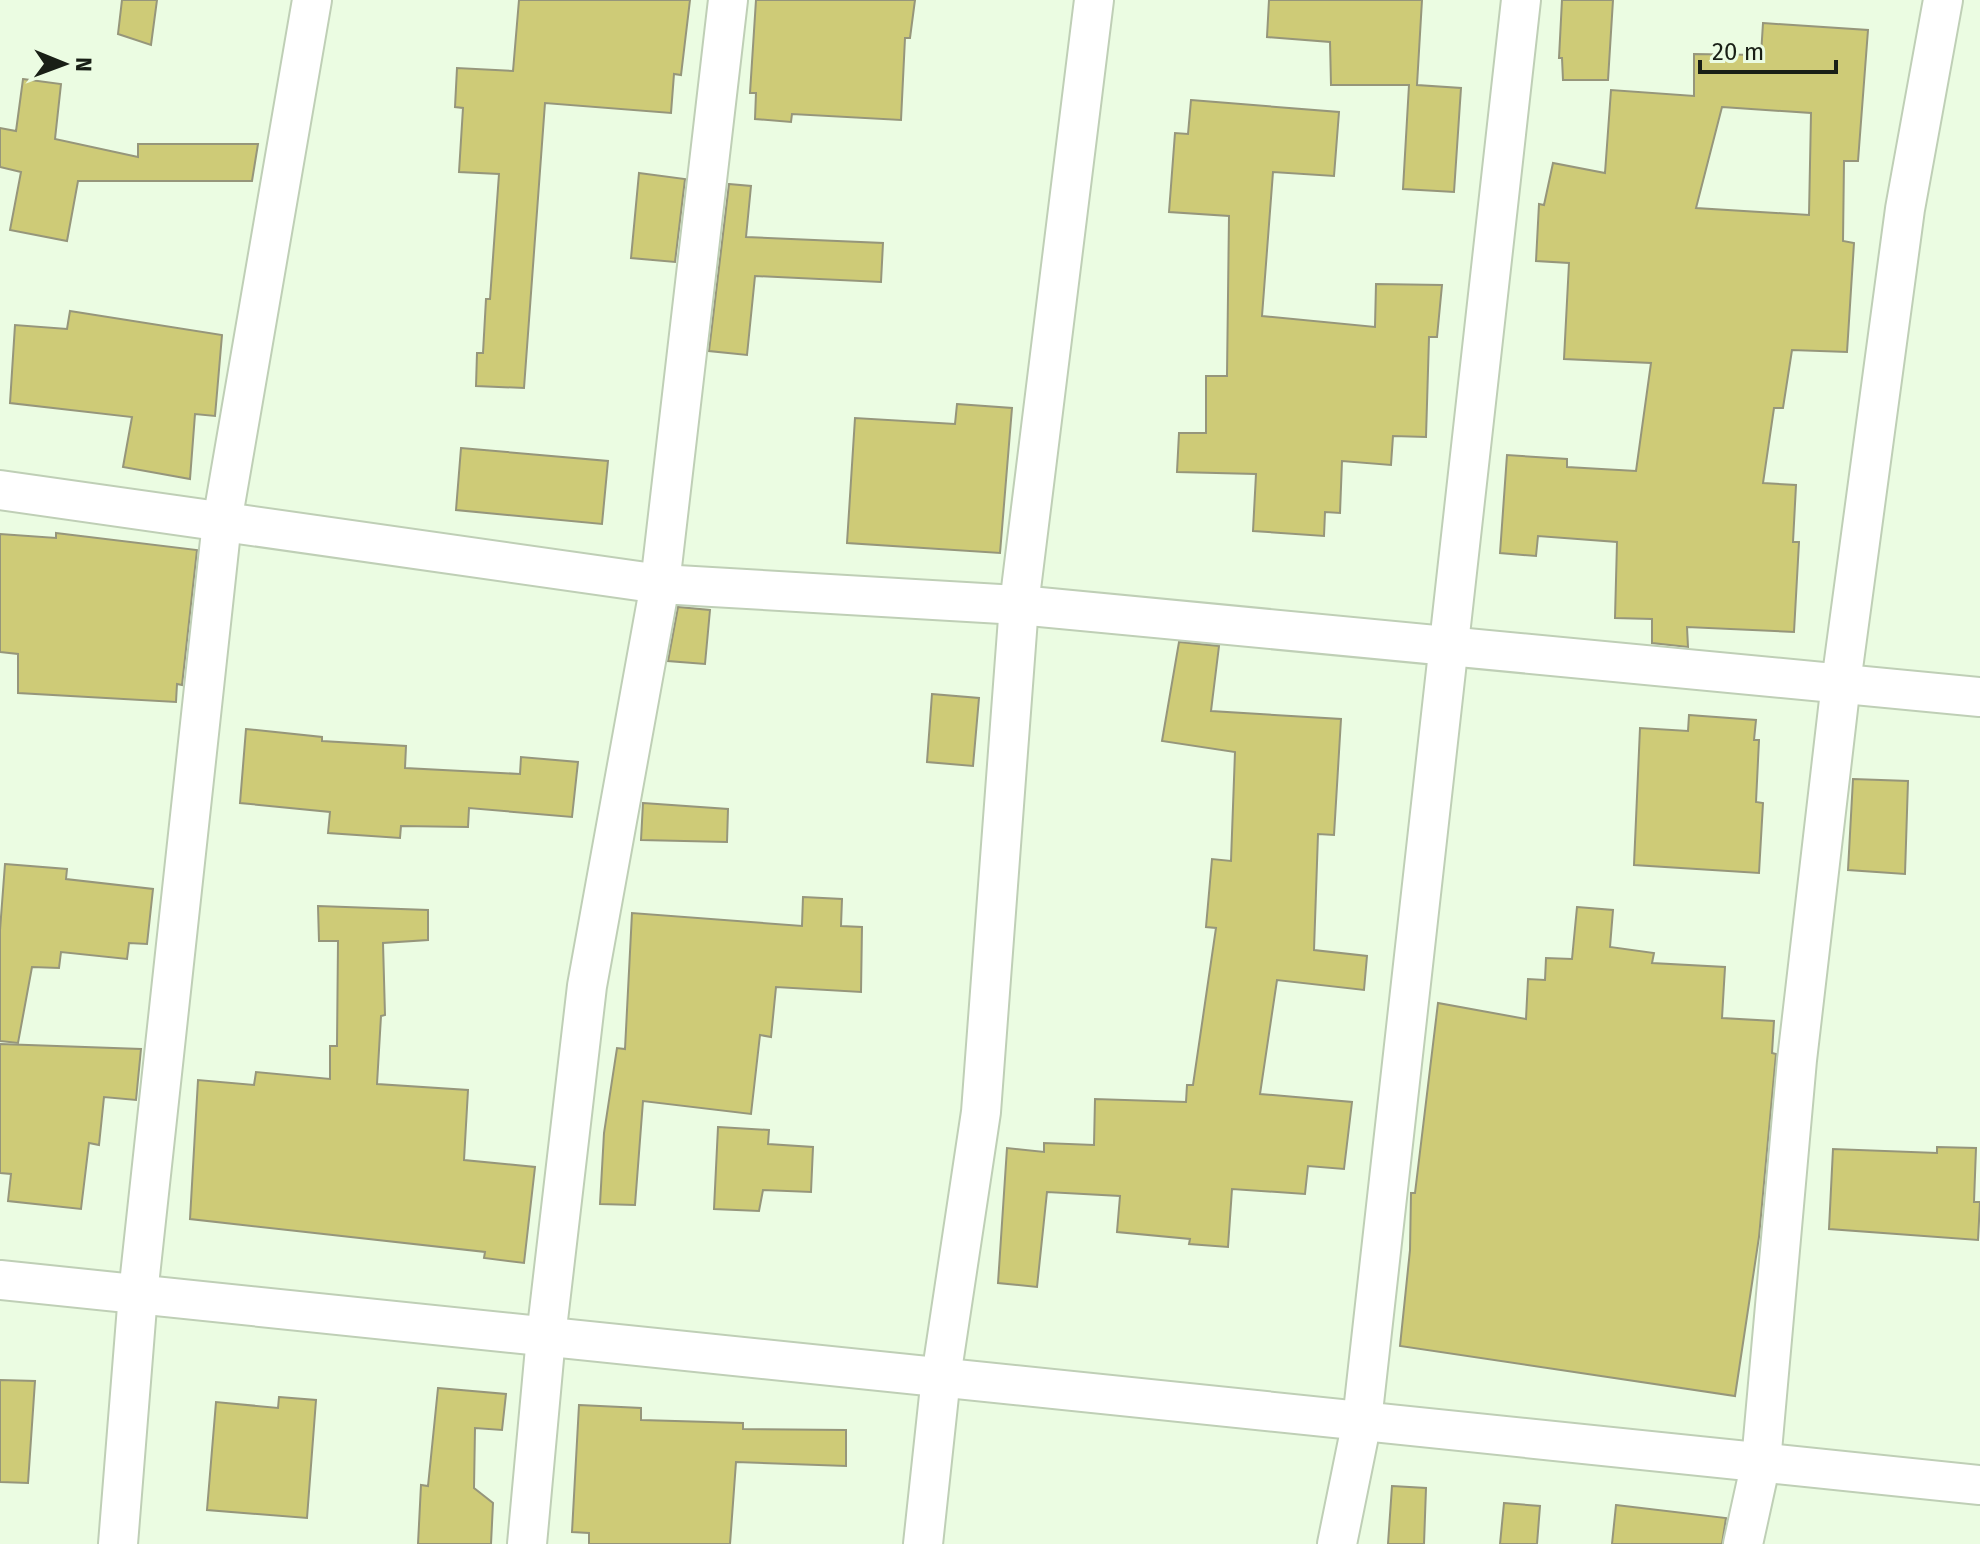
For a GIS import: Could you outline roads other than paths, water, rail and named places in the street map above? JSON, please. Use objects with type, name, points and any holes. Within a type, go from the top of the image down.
[{"type":"street","points":[[118,1544],[138,1294],[222,522],[312,0]]},
{"type":"street","points":[[527,1544],[546,1337],[587,986],[660,584],[728,0]]},
{"type":"street","points":[[923,1544],[941,1377],[981,1112],[1019,605],[1094,0]]},
{"type":"street","points":[[1337,1544],[1362,1421],[1521,0]]},
{"type":"street","points":[[1743,1544],[1761,1462],[1797,1060],[1841,683],[1905,209],[1943,0]]},
{"type":"street","points":[[0,490],[660,584],[1019,605],[1980,697]]},
{"type":"street","points":[[0,1280],[1980,1485]]}]
